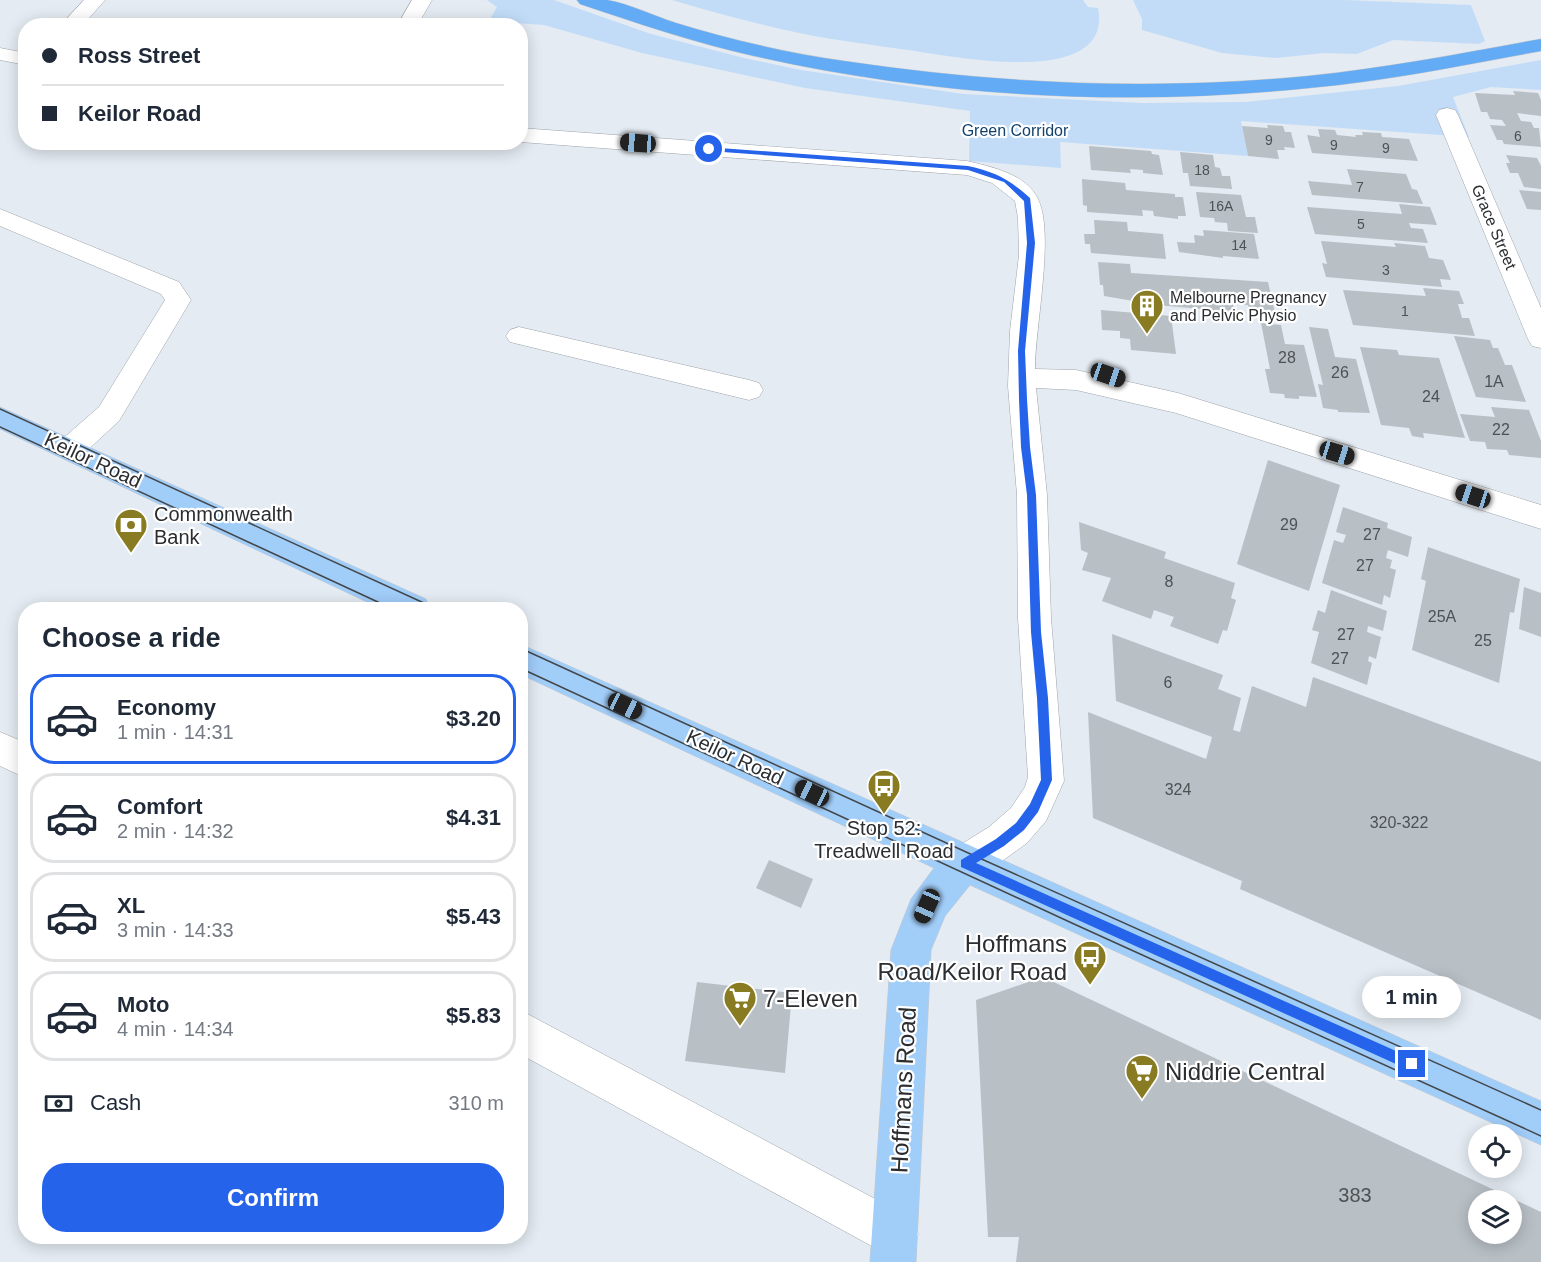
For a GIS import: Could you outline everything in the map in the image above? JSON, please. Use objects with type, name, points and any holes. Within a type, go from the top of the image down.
[{"type":"highway","points":[[587,0],[689,33],[816,62],[944,80],[1040,87],[1145,90],[1278,85],[1370,74],[1541,45]]},
{"type":"main road","name":"Keilor Road","points":[[0,417],[399,602]]},
{"type":"main road","name":"Keilor Road","points":[[528,662],[965,863],[1541,1123]]},
{"type":"main road","name":"Hoffmans Road","points":[[894,1248],[911,950],[927,906],[940,888],[965,863]]},
{"type":"street","points":[[78,18],[95,0]]},
{"type":"street","points":[[412,18],[422,0]]},
{"type":"street","points":[[0,54],[18,57]]},
{"type":"street","name":"Grace Street","points":[[1447,115],[1541,339]]},
{"type":"street","points":[[528,136],[968,168],[996,176],[1014,186],[1027,200],[1031,232],[1022,364],[1025,447],[1032,495],[1036,632],[1046,780],[1034,808],[1020,826],[1000,843],[965,863]]},
{"type":"street","points":[[0,218],[170,288],[178,300],[109,414],[70,448]]},
{"type":"street","points":[[519,336],[749,390]]},
{"type":"street","points":[[1022,364],[1076,380],[1178,403],[1541,517]]},
{"type":"street","points":[[0,748],[18,758]]},
{"type":"street","points":[[528,1036],[894,1248]]},
{"type":"green space","name":"Green Corridor","points":[[487,0],[554,0],[651,34],[744,58],[801,70],[963,94],[1142,103],[1245,102],[1398,86],[1541,60],[1541,90],[1491,87],[1453,97],[1469,137],[1241,121],[1248,156],[1060,142],[1061,168],[969,161],[970,111],[805,88],[642,53],[544,25],[528,24],[528,18],[491,18],[497,7]]},
{"type":"green space","points":[[672,0],[1083,0],[1088,7],[1098,8],[1096,34],[1081,50],[1056,59],[1025,62],[958,58],[817,36],[754,23]]},
{"type":"green space","points":[[1133,0],[1344,0],[1471,5],[1485,41],[1479,44],[1393,40],[1357,54],[1324,53],[1276,58],[1222,53],[1142,30],[1142,19]]},
{"type":"building","points":[[1513,91],[1538,93],[1541,100],[1541,116],[1517,113],[1521,121],[1531,122],[1534,128],[1539,128],[1541,147],[1504,144],[1502,140],[1497,140],[1490,125],[1506,126],[1502,120],[1490,119],[1487,112],[1481,112],[1475,93],[1515,95]]},
{"type":"building","points":[[1267,125],[1283,126],[1285,132],[1291,132],[1295,148],[1284,147],[1285,150],[1277,150],[1279,159],[1248,156],[1242,126],[1268,128]]},
{"type":"building","points":[[1318,129],[1335,130],[1337,135],[1356,137],[1355,135],[1363,135],[1362,132],[1381,133],[1382,137],[1409,139],[1418,161],[1312,153],[1307,135],[1320,137]]},
{"type":"building","points":[[1089,146],[1151,151],[1152,154],[1159,155],[1163,175],[1130,169],[1131,173],[1091,170]]},
{"type":"building","points":[[1180,152],[1213,155],[1215,167],[1220,168],[1222,176],[1230,176],[1232,189],[1190,186],[1188,173],[1183,173]]},
{"type":"building","points":[[1506,155],[1537,158],[1541,166],[1541,189],[1524,187],[1518,173],[1510,173],[1506,163],[1510,163]]},
{"type":"building","points":[[1347,169],[1406,174],[1412,189],[1417,190],[1423,204],[1312,195],[1308,181],[1352,185]]},
{"type":"building","points":[[1082,179],[1125,183],[1126,190],[1175,194],[1175,197],[1183,197],[1186,216],[1178,216],[1178,219],[1154,216],[1153,211],[1142,210],[1143,216],[1087,212],[1087,206],[1083,205]]},
{"type":"building","points":[[1519,190],[1541,192],[1541,210],[1527,209]]},
{"type":"building","points":[[1196,192],[1241,195],[1246,217],[1255,217],[1258,233],[1228,231],[1227,223],[1215,222],[1214,218],[1200,217]]},
{"type":"building","points":[[1399,204],[1430,207],[1437,225],[1409,223],[1411,228],[1423,229],[1428,243],[1315,234],[1307,207],[1402,214]]},
{"type":"building","points":[[1094,220],[1127,222],[1128,231],[1163,234],[1166,259],[1091,253],[1090,244],[1085,244],[1084,234],[1095,234]]},
{"type":"building","points":[[1203,230],[1254,234],[1259,259],[1223,256],[1223,258],[1179,252],[1177,242],[1195,243],[1194,235],[1204,236]]},
{"type":"building","points":[[1321,241],[1396,247],[1394,243],[1425,246],[1429,258],[1443,260],[1451,280],[1440,279],[1442,287],[1326,277],[1322,263],[1327,264]]},
{"type":"building","points":[[1098,262],[1130,264],[1131,273],[1268,282],[1276,317],[1263,316],[1262,312],[1256,312],[1255,308],[1249,308],[1248,305],[1233,304],[1235,312],[1157,305],[1104,296],[1103,285],[1100,285]]},
{"type":"building","points":[[1423,288],[1459,291],[1464,304],[1458,304],[1462,318],[1469,318],[1475,336],[1353,325],[1343,290],[1426,296]]},
{"type":"building","name":"Melbourne Pregnancy and Pelvic Physio","points":[[1101,310],[1171,316],[1176,354],[1131,350],[1130,339],[1120,338],[1120,331],[1102,330]]},
{"type":"building","points":[[1261,323],[1281,325],[1285,344],[1304,345],[1317,397],[1285,398],[1284,394],[1270,393],[1265,369],[1270,369]]},
{"type":"building","points":[[1309,327],[1328,329],[1335,357],[1356,359],[1370,413],[1338,412],[1338,410],[1323,408],[1318,384],[1323,385]]},
{"type":"building","points":[[1454,336],[1490,340],[1493,348],[1498,348],[1505,365],[1512,365],[1526,402],[1476,397]]},
{"type":"building","points":[[1360,347],[1397,350],[1399,355],[1439,358],[1465,438],[1423,433],[1424,438],[1412,436],[1409,428],[1381,425]]},
{"type":"building","points":[[1491,407],[1529,410],[1541,441],[1541,458],[1509,455],[1507,450],[1487,449],[1485,442],[1470,441],[1460,414],[1495,417]]},
{"type":"building","points":[[1268,460],[1340,485],[1309,591],[1237,564]]},
{"type":"building","points":[[1343,507],[1388,523],[1387,528],[1412,537],[1408,557],[1388,550],[1386,558],[1392,560],[1390,568],[1396,570],[1390,598],[1384,595],[1382,605],[1322,583],[1334,540],[1343,543],[1346,535],[1336,532]]},
{"type":"building","points":[[1079,522],[1166,552],[1164,558],[1235,583],[1231,598],[1236,600],[1227,631],[1223,630],[1218,644],[1170,626],[1174,617],[1154,610],[1151,619],[1102,601],[1111,578],[1082,570],[1088,553],[1081,550]]},
{"type":"building","points":[[1428,547],[1520,579],[1514,613],[1510,612],[1499,683],[1412,650],[1426,581],[1421,579]]},
{"type":"building","points":[[1524,587],[1541,593],[1541,637],[1519,629]]},
{"type":"building","points":[[1331,590],[1387,611],[1383,631],[1368,626],[1367,632],[1381,637],[1376,659],[1369,656],[1368,661],[1372,663],[1367,685],[1311,663],[1319,632],[1312,630],[1318,610],[1325,613]]},
{"type":"building","points":[[1112,634],[1223,675],[1218,689],[1241,698],[1233,730],[1240,732],[1252,686],[1306,707],[1313,677],[1541,762],[1541,1020],[1240,889],[1242,881],[1093,818],[1088,712],[1206,759],[1212,737],[1116,701]]},
{"type":"building","points":[[769,860],[813,879],[801,908],[756,888]]},
{"type":"building","name":"Niddrie Central","points":[[1043,977],[1494,1190],[1468,1190],[1468,1244],[1522,1244],[1522,1203],[1541,1212],[1541,1262],[1016,1262],[1019,1237],[988,1237],[976,1000]]},
{"type":"building","name":"7-Eleven","points":[[697,982],[792,993],[785,1073],[685,1061]]},
{"type":"tram line","points":[[0,409],[422,602]]},
{"type":"tram line","points":[[0,427],[378,602]]},
{"type":"tram line","points":[[528,652],[977,857],[1541,1110]]},
{"type":"tram line","points":[[528,672],[1074,924],[1541,1136]]},
{"type":"place","name":"Melbourne Pregnancy and Pelvic Physio","points":[[1147,335]]},
{"type":"place","name":"Commonwealth Bank","points":[[131,554]]},
{"type":"place","name":"Stop 52: Treadwell Road","points":[[884,815]]},
{"type":"place","name":"Hoffmans Road/Keilor Road","points":[[1090,986]]},
{"type":"place","name":"7-Eleven","points":[[740,1027]]},
{"type":"place","name":"Niddrie Central","points":[[1142,1100]]},
{"type":"route","points":[[709,149],[968,168],[1006,181],[1027,200],[1030,209],[1031,243],[1022,351],[1023,399],[1025,447],[1032,495],[1036,632],[1046,780],[1034,808],[1020,826],[1000,843],[965,863],[1412,1064]]}]
